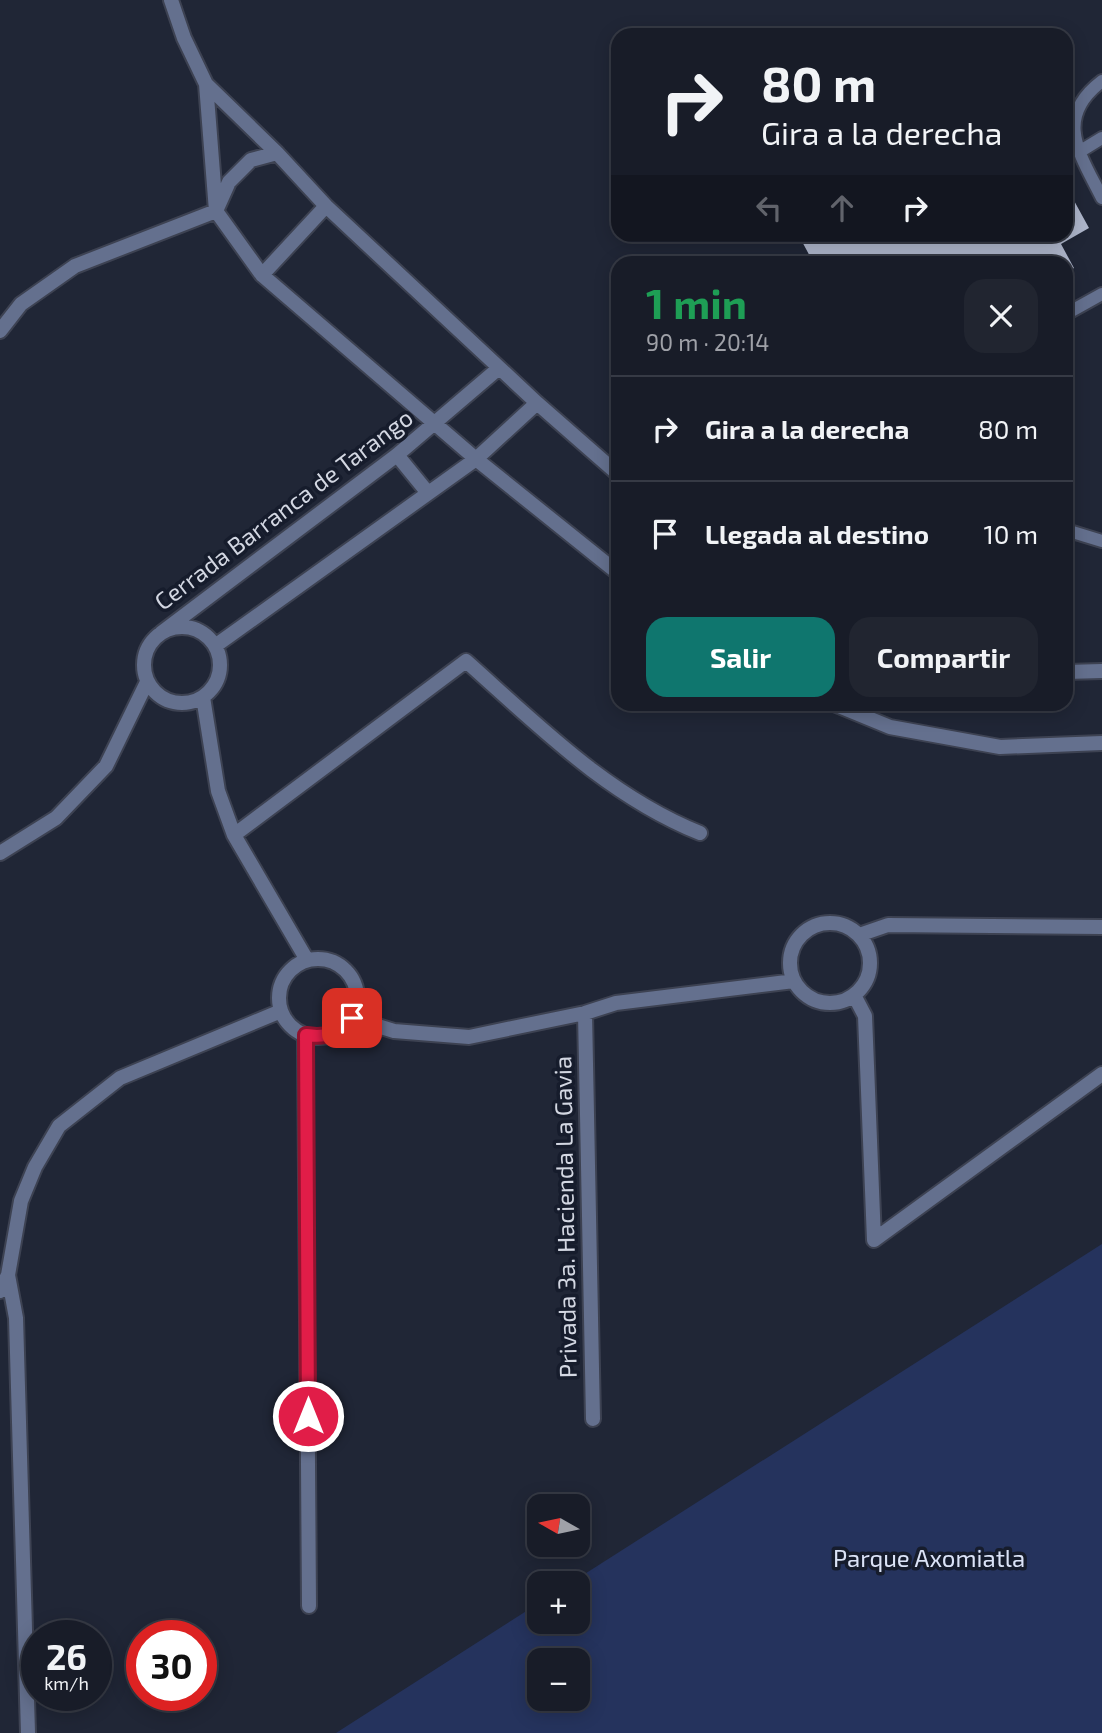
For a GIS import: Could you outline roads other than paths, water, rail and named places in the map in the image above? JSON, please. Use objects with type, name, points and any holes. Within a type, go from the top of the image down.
[{"type":"street","points":[[172,0],[184,38],[206,84],[326,205],[499,368],[611,468]]},
{"type":"street","points":[[206,84],[216,211]]},
{"type":"street","points":[[0,331],[21,304],[75,265],[216,211],[229,182],[251,160],[277,153]]},
{"type":"street","points":[[262,275],[326,205]]},
{"type":"street","name":"Cerrada Barranca de Tarango","points":[[216,211],[262,275],[476,459],[611,567]]},
{"type":"street","name":"Cerrada Barranca de Tarango","points":[[160,633],[397,455],[499,368]]},
{"type":"street","points":[[215,646],[476,459],[537,403]]},
{"type":"street","points":[[397,455],[428,494]]},
{"type":"street","points":[[180,626],[193,628],[205,634],[215,646],[220,663],[219,677],[213,688],[203,697],[191,703],[177,704],[166,701],[155,693],[147,682],[143,667],[145,654],[160,633],[180,626]]},
{"type":"street","points":[[234,835],[466,661],[566,751],[612,786],[669,821],[700,833]]},
{"type":"street","points":[[1073,672],[1102,671]]},
{"type":"street","points":[[0,853],[56,818],[107,766],[147,682]]},
{"type":"street","points":[[203,697],[218,791],[234,835],[307,960]]},
{"type":"street","points":[[851,711],[890,727],[1000,747],[1102,743]]},
{"type":"street","points":[[825,923],[843,925],[859,935],[868,950],[870,966],[865,983],[854,995],[841,1002],[820,1001],[802,992],[794,981],[790,963],[794,944],[807,929],[825,923]]},
{"type":"street","points":[[859,935],[888,925],[1102,927]]},
{"type":"street","points":[[320,958],[333,961],[345,969],[353,980],[357,992],[352,1018],[333,1034],[319,1037],[298,1032],[288,1023],[281,1011],[280,989],[285,976],[295,966],[307,960],[320,958]]},
{"type":"street","points":[[352,1018],[394,1031],[469,1037],[585,1013],[617,1003],[794,981]]},
{"type":"street","points":[[854,995],[865,1016],[874,1240],[1102,1074]]},
{"type":"street","points":[[0,1291],[8,1275],[20,1201],[35,1167],[59,1126],[120,1078],[281,1011]]},
{"type":"street","name":"Privada 3a. Hacienda La Gavia","points":[[585,1013],[593,1419]]},
{"type":"street","points":[[306,1035],[309,1606]]},
{"type":"street","points":[[8,1275],[16,1318],[29,1733]]},
{"type":"lane","points":[[1102,81],[1087,92],[1073,118],[1079,152],[1102,198]]},
{"type":"lane","points":[[1079,152],[1102,138]]},
{"type":"lane","points":[[1073,310],[1102,294]]},
{"type":"lane","points":[[1073,532],[1102,541]]},
{"type":"park label","name":"Parque Axomiatla","points":[[929,1559]]}]
